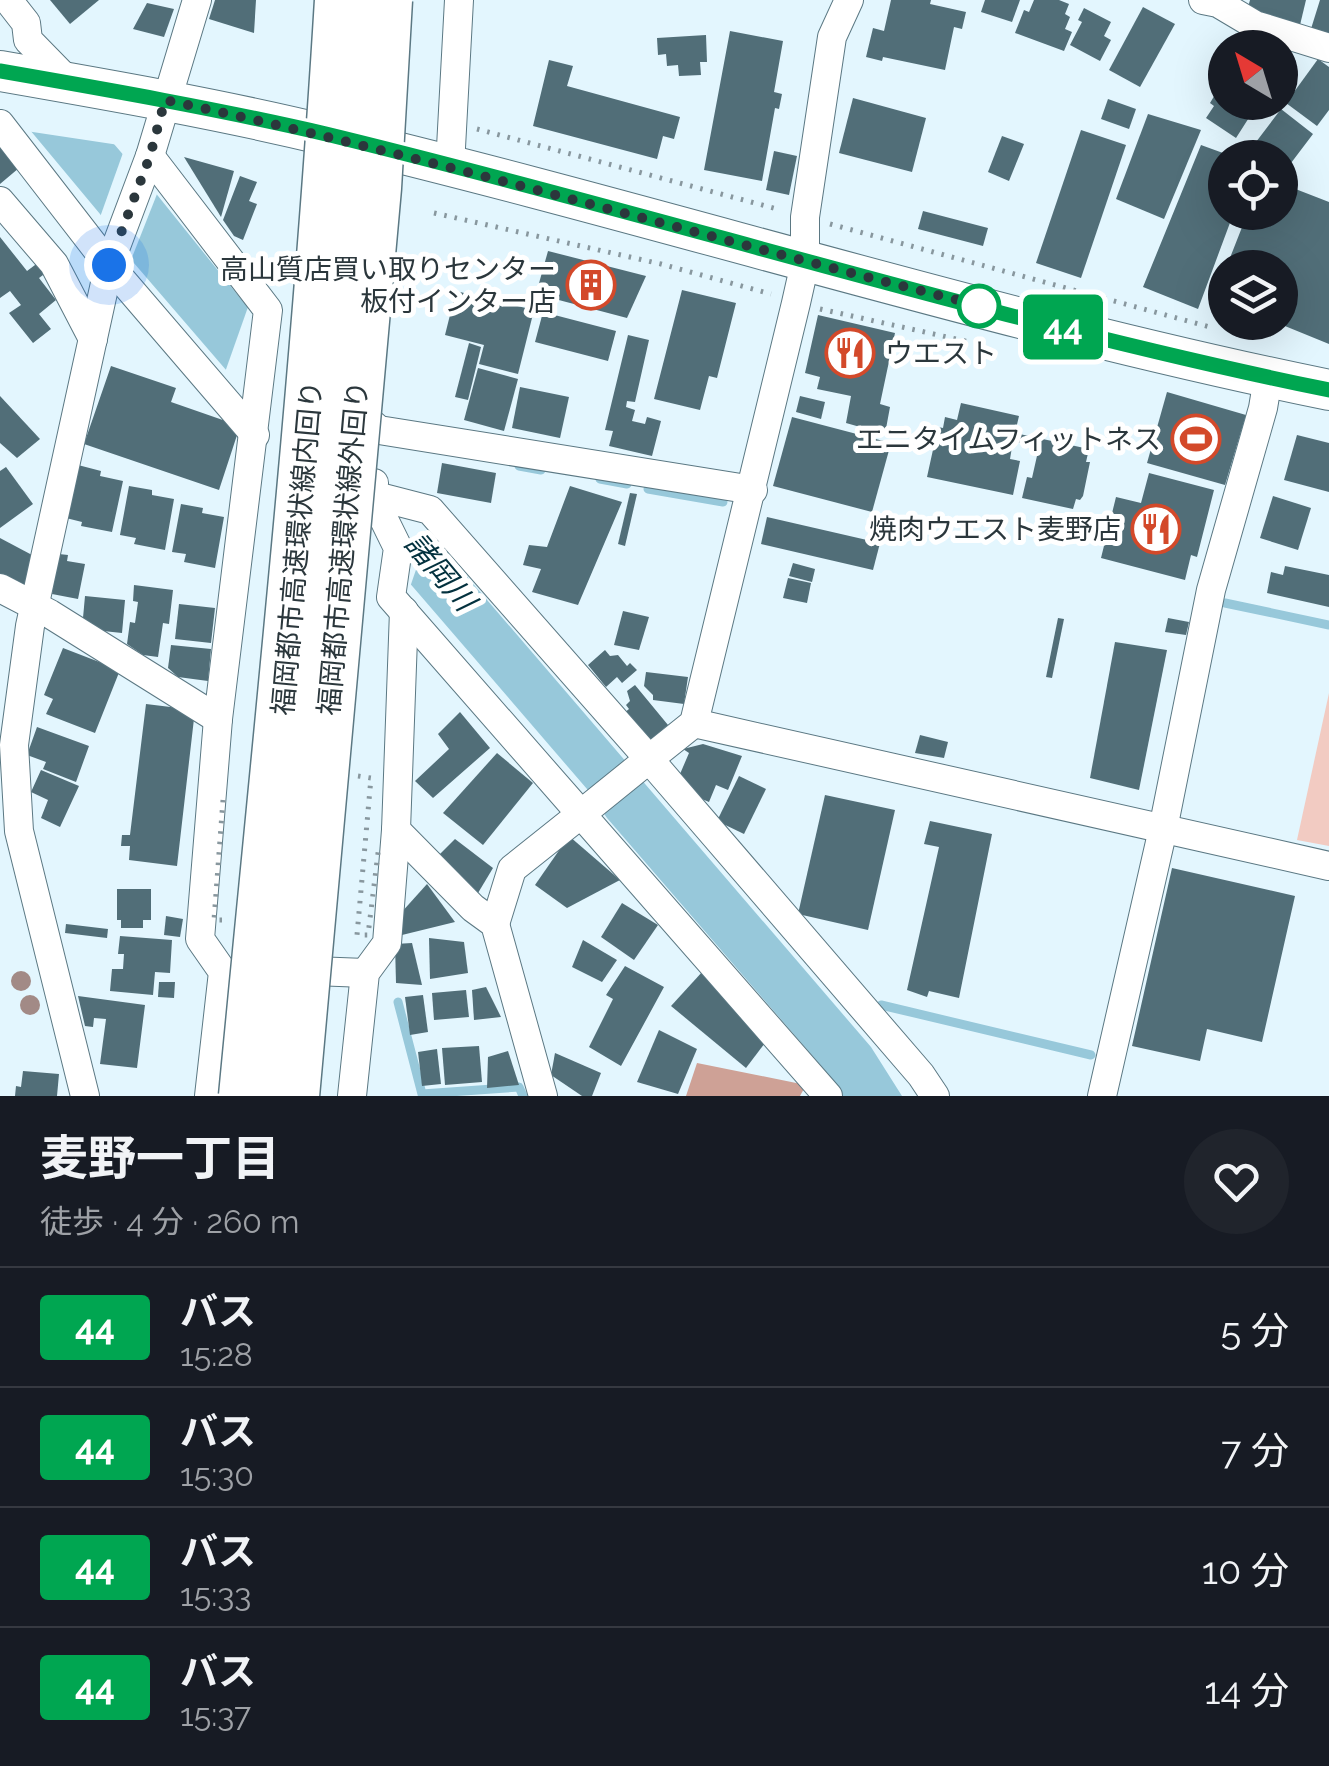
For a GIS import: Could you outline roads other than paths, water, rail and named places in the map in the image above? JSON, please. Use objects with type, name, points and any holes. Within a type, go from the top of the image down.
[{"type":"highway","name":"福岡都市高速環状線内回り","points":[[245,1096],[304,479],[342,0]]},
{"type":"highway","name":"福岡都市高速環状線外回り","points":[[293,1096],[375,188],[386,0]]},
{"type":"street","points":[[8,0],[26,22],[28,40],[70,83]]},
{"type":"street","points":[[84,1096],[20,831],[7,744],[109,265],[148,161],[197,0]]},
{"type":"street","points":[[450,166],[459,0]]},
{"type":"street","points":[[543,1096],[495,924],[512,869],[694,723],[805,263],[805,217],[832,37],[849,0]]},
{"type":"street","points":[[1203,0],[1218,2],[1255,25],[1329,48]]},
{"type":"street","points":[[0,71],[165,100],[328,135],[805,263],[1329,390]]},
{"type":"street","points":[[0,124],[109,265],[255,434]]},
{"type":"street","points":[[148,161],[268,310],[218,719],[200,939],[223,972],[208,1096]]},
{"type":"street","points":[[0,201],[54,264],[93,339]]},
{"type":"street","points":[[268,310],[286,310],[323,298]]},
{"type":"street","points":[[1102,1096],[1163,829],[1211,590],[1268,378]]},
{"type":"street","points":[[753,490],[372,424],[372,495],[398,548],[392,597],[828,1096]]},
{"type":"street","points":[[372,495],[430,510],[922,1074],[935,1096]]},
{"type":"street","points":[[0,588],[218,719]]},
{"type":"street","points":[[352,1096],[365,973],[387,943],[396,830],[404,611]]},
{"type":"street","points":[[694,723],[1329,866]]},
{"type":"street","points":[[396,830],[473,908],[495,924]]},
{"type":"street","points":[[314,971],[365,973]]},
{"type":"street","points":[[223,972],[257,974]]},
{"type":"water","name":"諸岡川","points":[[0,11],[150,186],[427,530],[871,1047],[902,1096],[843,1096],[607,818],[587,789],[127,255],[100,214],[0,94]]},
{"type":"waterway","points":[[519,466],[541,470]]},
{"type":"waterway","points":[[600,479],[627,484]]},
{"type":"waterway","points":[[648,489],[723,502]]},
{"type":"waterway","points":[[1225,603],[1329,625]]},
{"type":"waterway","points":[[398,1002],[422,1094],[519,1087],[523,1096]]},
{"type":"waterway","points":[[881,1005],[1091,1055]]},
{"type":"place","name":"高山質店買い取りセンター 板付インター店","points":[[591,285]]},
{"type":"place","name":"ウエスト","points":[[850,353]]},
{"type":"place","name":"エニタイムフィットネス","points":[[1196,439]]},
{"type":"place","name":"焼肉ウエスト麦野店","points":[[1156,529]]}]
